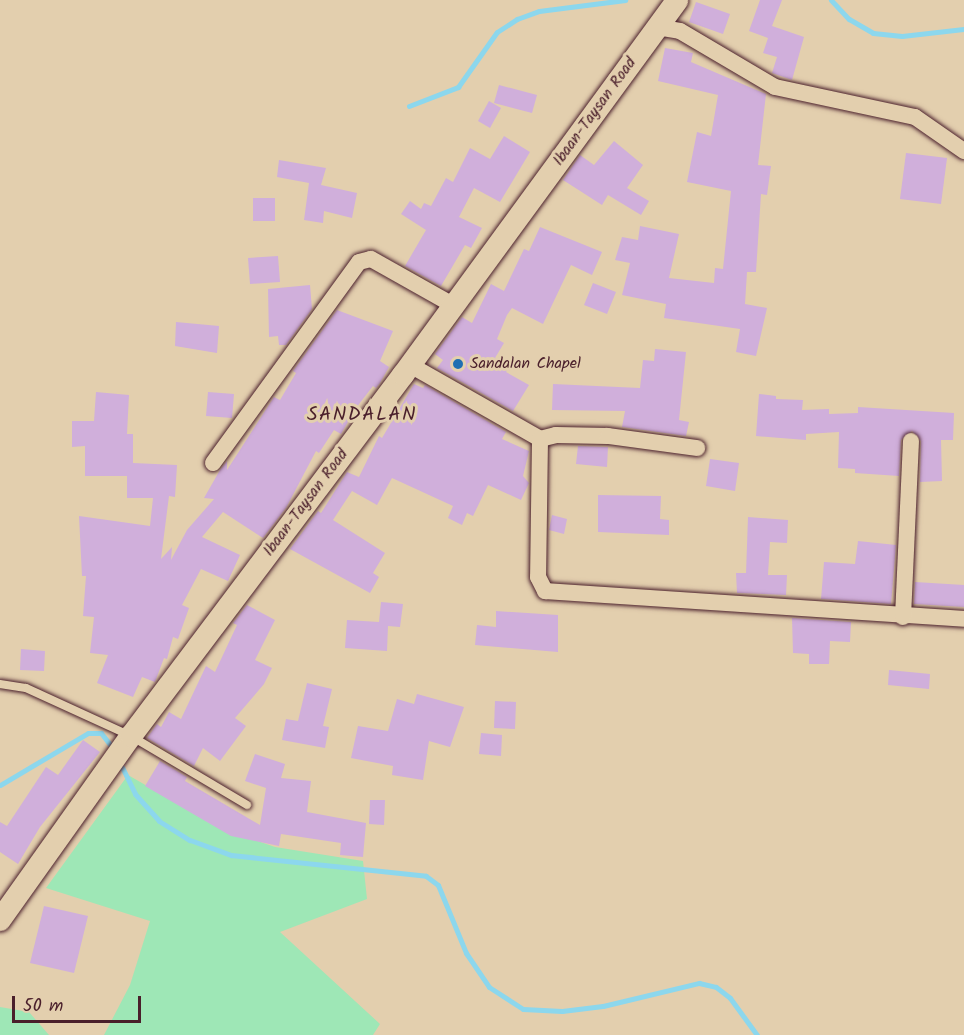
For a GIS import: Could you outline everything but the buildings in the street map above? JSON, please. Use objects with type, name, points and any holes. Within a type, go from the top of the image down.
[{"type":"main road","name":"Ibaan-Taysan Road","points":[[0,920],[131,736],[410,365],[676,0]]},
{"type":"street","points":[[657,27],[680,31],[775,87],[915,117],[964,151]]},
{"type":"street","points":[[213,463],[359,262],[371,259],[453,305]]},
{"type":"street","points":[[410,365],[540,439],[556,435],[608,436],[697,448]]},
{"type":"street","points":[[540,439],[538,577],[545,591],[903,617],[964,619]]},
{"type":"street","points":[[903,617],[911,441]]},
{"type":"lane","points":[[0,684],[26,688],[131,736],[247,805]]},
{"type":"green space","points":[[128,775],[222,829],[275,847],[363,861],[367,899],[280,932],[380,1024],[373,1035],[104,1035],[130,985],[150,921],[46,888]]},
{"type":"green space","points":[[0,1007],[29,1012],[49,1035],[0,1035]]},
{"type":"waterway","points":[[409,106],[458,87],[497,32],[517,19],[539,11],[625,0]]},
{"type":"waterway","points":[[831,0],[849,19],[873,33],[902,36],[964,29]]},
{"type":"waterway","points":[[0,785],[88,733],[101,733],[111,746]]},
{"type":"waterway","points":[[122,767],[135,794],[159,821],[190,840],[231,855],[426,876],[438,885],[466,953],[489,987],[523,1009],[562,1011],[603,1006],[699,983],[716,987],[730,998],[757,1035]]},
{"type":"place","name":"Sandalan Chapel","points":[[458,364]]},
{"type":"district","name":"SANDALAN","points":[[362,415]]}]
